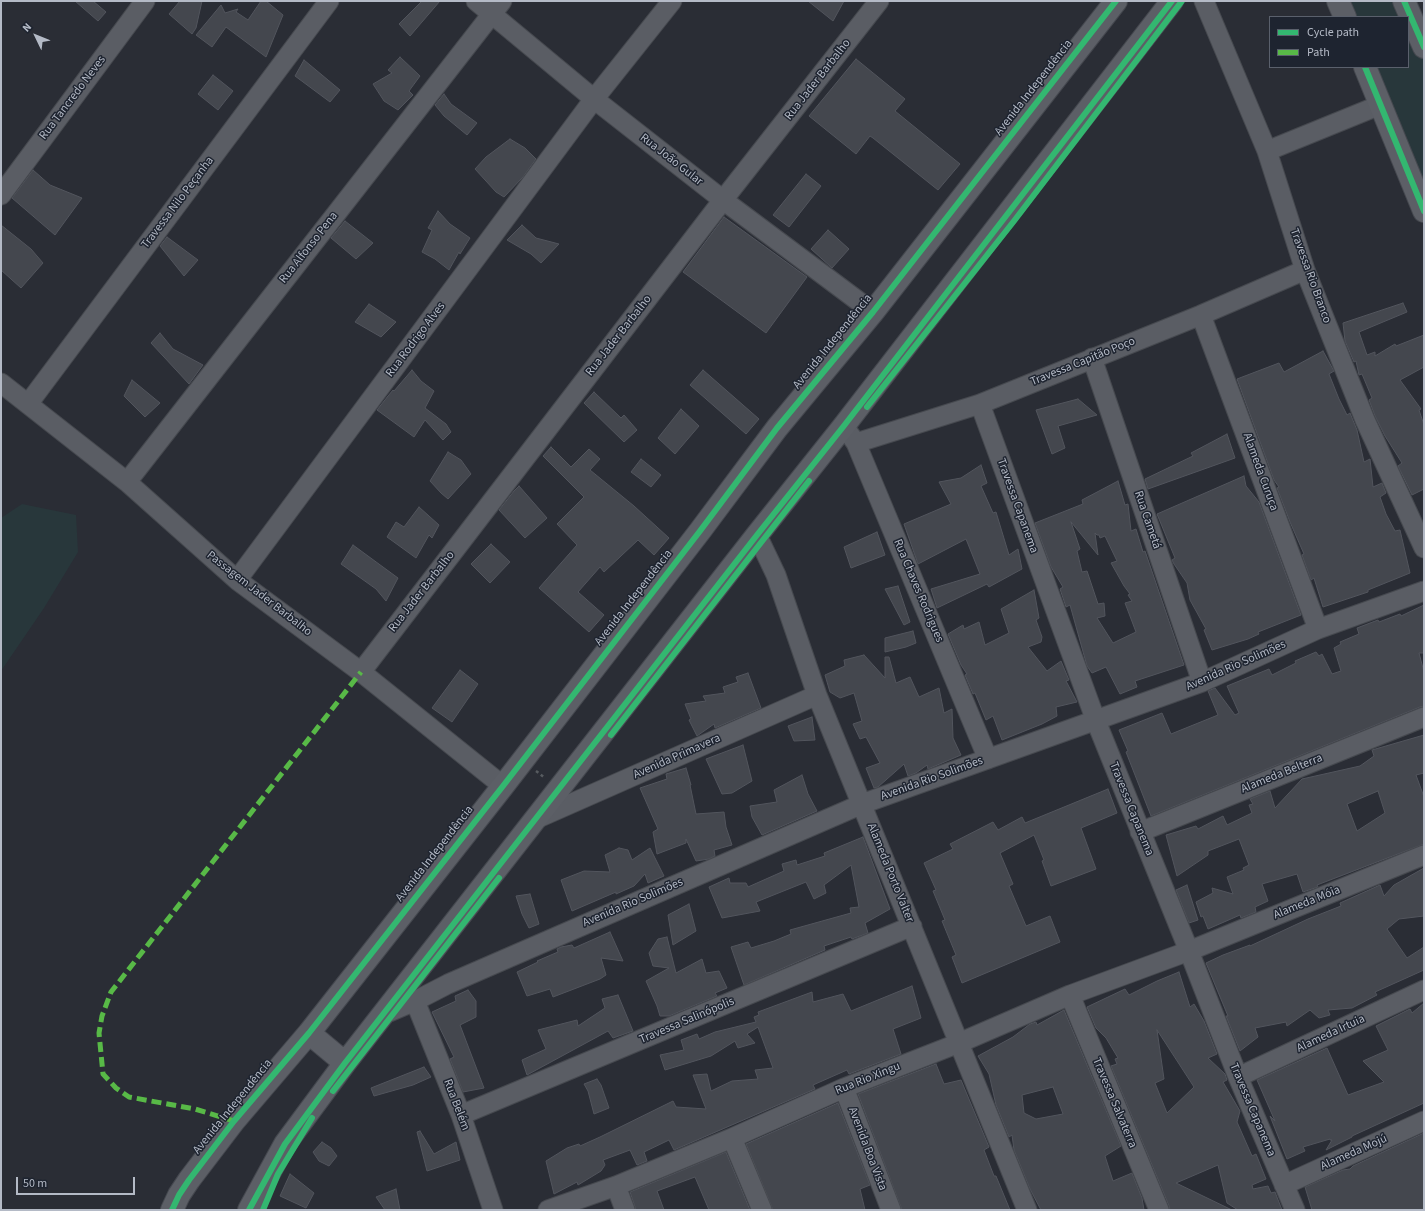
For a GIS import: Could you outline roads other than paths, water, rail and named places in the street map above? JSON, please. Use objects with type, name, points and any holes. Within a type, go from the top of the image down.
[{"type":"main road","name":"Avenida Independência","points":[[172,1210],[179,1195],[189,1180],[234,1121],[308,1033],[503,786],[777,428],[873,312],[1116,1]]},
{"type":"main road","points":[[249,1210],[285,1144],[345,1063],[757,535],[850,435],[1172,1]]},
{"type":"main road","points":[[1338,1],[1345,16]]},
{"type":"main road","points":[[1404,1],[1424,47]]},
{"type":"main road","points":[[1365,68],[1424,210]]},
{"type":"main road","points":[[308,1033],[345,1063]]},
{"type":"street","name":"Rua Tancredo Neves","points":[[1,195],[145,1]]},
{"type":"street","name":"Travessa Nilo Peçanha","points":[[28,404],[329,1]]},
{"type":"street","name":"Rua João Gular","points":[[476,1],[497,7],[594,99],[723,200],[873,312]]},
{"type":"street","name":"Rua Rodrigo Alves","points":[[237,580],[594,99],[672,1]]},
{"type":"street","name":"Rua Jader Barbalho","points":[[361,672],[723,200],[879,1]]},
{"type":"street","name":"Travessa Rio Branco","points":[[1204,1],[1267,151],[1305,270],[1364,420],[1424,548]]},
{"type":"street","name":"Rua Alfonso Pena","points":[[127,482],[497,7]]},
{"type":"street","points":[[1267,151],[1380,105]]},
{"type":"street","name":"Travessa Capitão Poço","points":[[850,435],[980,404],[1201,315],[1305,270]]},
{"type":"street","name":"Alameda Curuça","points":[[1201,315],[1318,629]]},
{"type":"street","name":"Rua Cametá","points":[[1092,358],[1202,682]]},
{"type":"street","name":"Passagem Jader Barbalho","points":[[1,383],[127,482],[237,580],[361,672],[503,786]]},
{"type":"street","name":"Travessa Capanema","points":[[980,404],[1096,721],[1238,1077],[1295,1210]]},
{"type":"street","name":"Rua Chaves Rodrigues","points":[[850,435],[988,759]]},
{"type":"street","name":"Alameda Porto Valter","points":[[757,535],[776,575],[817,695],[1027,1210]]},
{"type":"street","name":"Avenida Rio Solimões","points":[[415,1001],[448,984],[862,804],[1202,682],[1318,629],[1424,591]]},
{"type":"street","name":"Avenida Primavera","points":[[536,819],[817,695]]},
{"type":"street","name":"Alameda Belterra","points":[[1140,832],[1424,717]]},
{"type":"street","name":"Alameda Móia","points":[[1189,952],[1424,855]]},
{"type":"street","name":"Travessa Salinópolis","points":[[461,1115],[912,926]]},
{"type":"street","name":"Rua Rio Xingu","points":[[548,1210],[616,1186],[732,1138],[844,1088],[960,1043],[1070,996],[1189,952]]},
{"type":"street","name":"Alameda Irtuia","points":[[1238,1077],[1424,990]]},
{"type":"street","name":"Travessa Salvaterra","points":[[1070,996],[1159,1210]]},
{"type":"street","points":[[382,1015],[415,1001]]},
{"type":"street","name":"Rua Belém","points":[[415,1001],[461,1115],[493,1210]]},
{"type":"street","name":"Avenida Boa Vista","points":[[844,1088],[891,1210]]},
{"type":"street","name":"Alameda Mojú","points":[[1284,1184],[1424,1121]]},
{"type":"street","points":[[732,1138],[762,1210]]},
{"type":"street","points":[[616,1186],[625,1210]]}]
